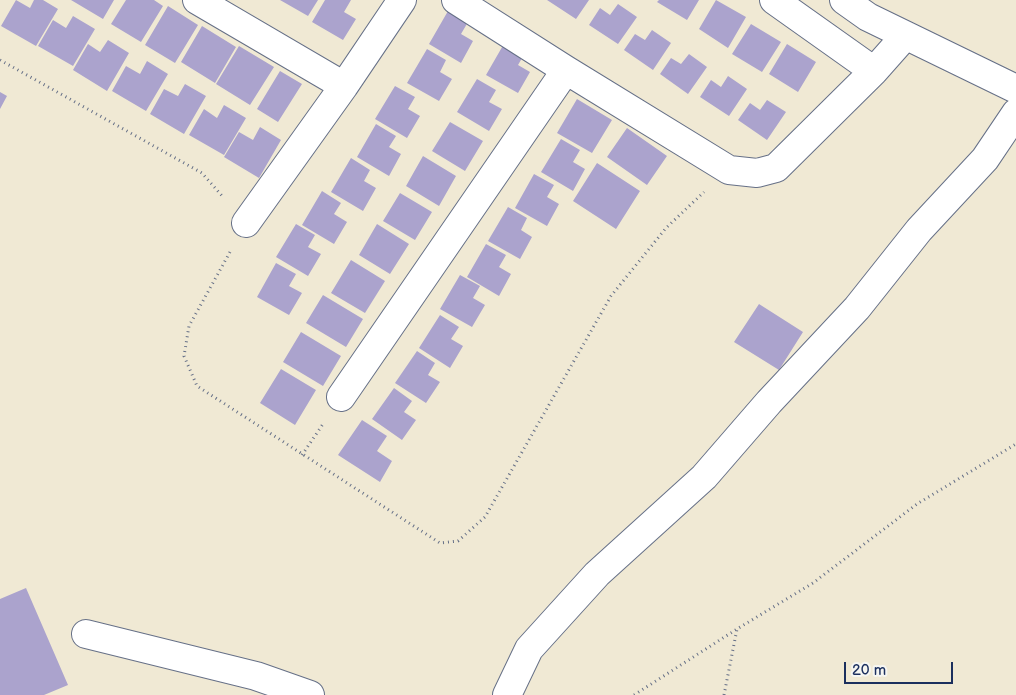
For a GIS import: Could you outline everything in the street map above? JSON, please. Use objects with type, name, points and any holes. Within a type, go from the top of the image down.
[{"type":"street","points":[[197,0],[344,86]]},
{"type":"street","points":[[246,223],[344,86],[402,0]]},
{"type":"street","points":[[456,0],[728,170],[757,173],[776,168],[874,71],[905,36]]},
{"type":"street","points":[[774,0],[874,71]]},
{"type":"street","points":[[844,0],[868,17],[1016,89]]},
{"type":"street","points":[[341,397],[566,70]]},
{"type":"street","points":[[507,695],[529,649],[597,574],[704,477],[769,402],[857,308],[919,230],[985,159],[1016,113]]},
{"type":"street","points":[[86,634],[256,676],[310,695]]},
{"type":"path","points":[[634,695],[813,583],[916,504],[1016,444]]},
{"type":"path","points":[[724,695],[737,629]]},
{"type":"building","points":[[16,0],[30,8],[34,0],[43,0],[58,9],[36,46],[1,26]]},
{"type":"building","points":[[71,0],[114,0],[103,19]]},
{"type":"building","points":[[126,0],[154,0],[163,6],[141,42],[111,24]]},
{"type":"building","points":[[280,0],[318,0],[308,16]]},
{"type":"building","points":[[325,0],[351,0],[344,12],[356,19],[343,40],[312,22]]},
{"type":"building","points":[[547,0],[589,0],[576,19]]},
{"type":"building","points":[[659,0],[699,0],[687,20],[657,2]]},
{"type":"building","points":[[716,0],[746,17],[728,48],[699,29]]},
{"type":"building","points":[[618,4],[637,17],[618,44],[589,25],[600,8],[610,15]]},
{"type":"building","points":[[168,6],[198,25],[175,63],[145,45]]},
{"type":"building","points":[[448,11],[468,22],[461,34],[473,41],[461,63],[429,44]]},
{"type":"building","points":[[73,16],[95,29],[73,66],[38,46],[53,20],[66,28]]},
{"type":"building","points":[[751,24],[781,42],[762,72],[732,54]]},
{"type":"building","points":[[202,26],[236,47],[215,83],[181,62]]},
{"type":"building","points":[[652,30],[671,43],[653,70],[624,50],[635,34],[645,40]]},
{"type":"building","points":[[108,40],[129,53],[107,91],[73,70],[88,44],[100,52]]},
{"type":"building","points":[[505,42],[525,53],[518,65],[530,72],[518,93],[486,75]]},
{"type":"building","points":[[787,44],[816,62],[798,92],[769,74]]},
{"type":"building","points":[[239,46],[274,67],[250,105],[216,84]]},
{"type":"building","points":[[427,49],[446,60],[440,72],[452,79],[439,101],[407,83]]},
{"type":"building","points":[[689,54],[707,67],[688,94],[660,74],[671,58],[681,64]]},
{"type":"building","points":[[147,61],[168,74],[146,111],[112,91],[126,66],[140,74]]},
{"type":"building","points":[[280,71],[302,84],[278,122],[257,109]]},
{"type":"building","points":[[728,76],[747,89],[729,116],[700,97],[711,80],[721,87]]},
{"type":"building","points":[[477,79],[496,90],[489,102],[502,109],[489,131],[457,112]]},
{"type":"building","points":[[185,84],[206,96],[184,134],[150,114],[164,89],[178,96]]},
{"type":"building","points":[[395,86],[415,97],[408,109],[420,116],[407,138],[375,119]]},
{"type":"building","points":[[0,92],[7,96],[0,109]]},
{"type":"building","points":[[577,99],[612,120],[592,153],[557,133]]},
{"type":"building","points":[[767,100],[786,112],[767,140],[738,120],[750,103],[760,110]]},
{"type":"building","points":[[224,105],[246,118],[224,155],[189,135],[204,109],[217,118]]},
{"type":"building","points":[[450,122],[483,141],[465,171],[432,151]]},
{"type":"building","points":[[376,124],[396,136],[389,147],[401,154],[389,176],[357,157]]},
{"type":"building","points":[[260,127],[281,140],[259,178],[224,157],[239,132],[253,140]]},
{"type":"building","points":[[627,128],[667,156],[647,185],[607,157]]},
{"type":"building","points":[[561,139],[580,150],[573,162],[585,169],[573,191],[541,172]]},
{"type":"building","points":[[423,156],[456,176],[439,206],[406,186]]},
{"type":"building","points":[[351,158],[370,170],[364,181],[376,188],[363,211],[331,192]]},
{"type":"building","points":[[597,163],[640,191],[616,229],[573,201]]},
{"type":"building","points":[[534,174],[554,185],[547,197],[559,204],[547,226],[515,208]]},
{"type":"building","points":[[322,191],[341,203],[334,214],[347,222],[334,244],[302,225]]},
{"type":"building","points":[[400,193],[432,212],[415,240],[383,221]]},
{"type":"building","points":[[508,207],[527,218],[521,230],[532,237],[520,259],[488,241]]},
{"type":"building","points":[[296,224],[315,235],[308,247],[321,254],[308,276],[276,257]]},
{"type":"building","points":[[377,224],[409,244],[390,274],[359,255]]},
{"type":"building","points":[[486,244],[506,255],[499,267],[511,274],[499,296],[467,277]]},
{"type":"building","points":[[351,260],[385,281],[365,313],[331,293]]},
{"type":"building","points":[[276,263],[296,274],[289,286],[302,293],[289,315],[257,297]]},
{"type":"building","points":[[460,275],[480,286],[473,298],[485,305],[472,327],[440,309]]},
{"type":"building","points":[[323,295],[363,319],[346,347],[306,323]]},
{"type":"building","points":[[759,304],[803,332],[779,370],[734,342]]},
{"type":"building","points":[[440,315],[459,327],[451,339],[463,346],[450,368],[419,348]]},
{"type":"building","points":[[301,332],[341,356],[323,386],[283,362]]},
{"type":"building","points":[[417,351],[435,363],[428,375],[440,382],[426,403],[395,383]]},
{"type":"building","points":[[281,369],[316,390],[295,425],[260,403]]},
{"type":"building","points":[[394,388],[412,401],[404,412],[416,420],[402,440],[372,419]]},
{"type":"building","points":[[362,420],[387,436],[377,451],[392,461],[380,482],[338,455]]},
{"type":"building","points":[[26,588],[68,685],[44,695],[0,695],[0,599]]}]
